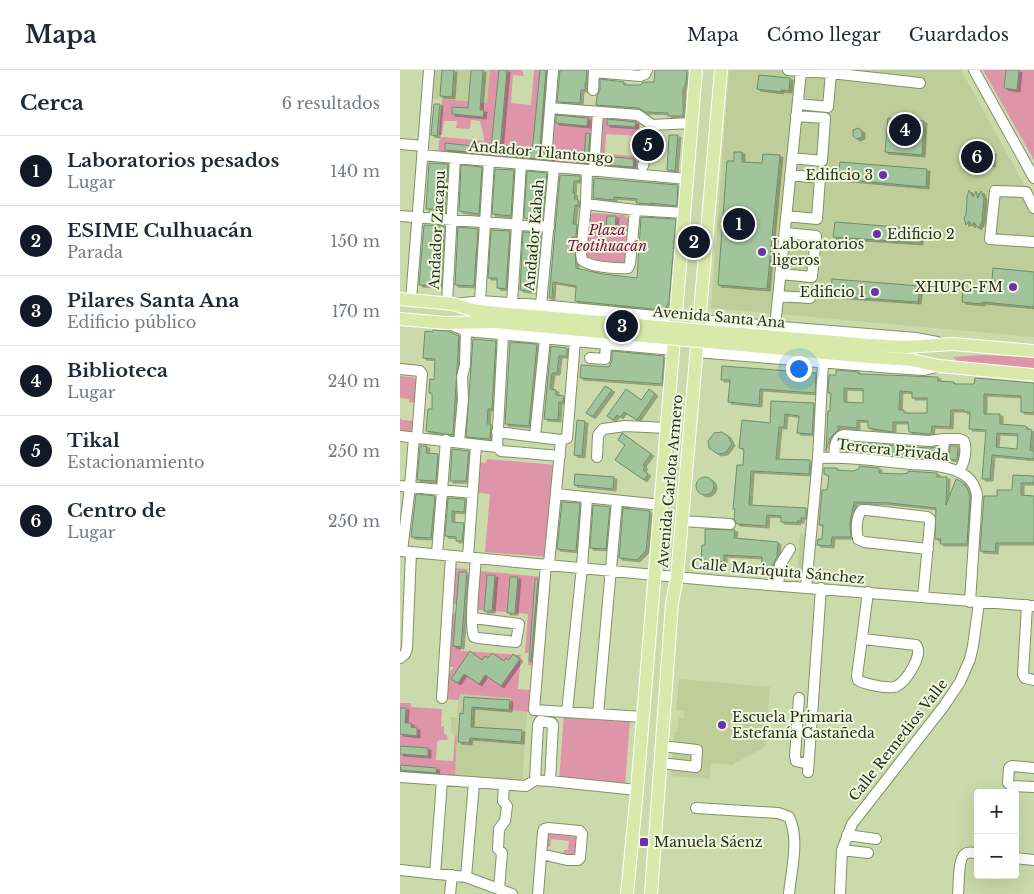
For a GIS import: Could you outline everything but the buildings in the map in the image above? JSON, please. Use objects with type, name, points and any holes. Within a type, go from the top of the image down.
[{"type":"main road","name":"Avenida Carlota Armero","points":[[627,894],[696,70]]},
{"type":"main road","name":"Avenida Carlota Armero","points":[[650,894],[672,603],[677,577],[720,70]]},
{"type":"main road","name":"Avenida Santa Ana","points":[[405,299],[450,303],[496,317],[869,351],[939,366],[1034,375]]},
{"type":"main road","name":"Avenida Santa Ana","points":[[400,319],[446,323],[496,317]]},
{"type":"main road","name":"Avenida Santa Ana","points":[[869,351],[906,346],[953,344],[1034,351]]},
{"type":"street","points":[[405,299],[417,218],[429,70]]},
{"type":"street","points":[[547,147],[553,70]]},
{"type":"street","points":[[593,90],[594,71],[640,76],[645,74],[647,70]]},
{"type":"street","points":[[788,70],[920,83]]},
{"type":"street","points":[[974,70],[1034,178]]},
{"type":"street","points":[[775,327],[801,71]]},
{"type":"street","points":[[798,104],[828,107],[831,74]]},
{"type":"street","points":[[550,108],[638,115],[652,124],[691,123]]},
{"type":"street","points":[[598,112],[581,254],[582,260],[586,264],[620,269],[628,268],[630,264],[635,210]]},
{"type":"street","points":[[792,158],[822,160],[825,118],[796,116]]},
{"type":"street","points":[[643,166],[652,124]]},
{"type":"street","name":"Andador Tilantongo","points":[[400,144],[455,158],[687,179]]},
{"type":"street","name":"Andador Zacapu","points":[[450,303],[451,220],[455,158]]},
{"type":"street","points":[[480,301],[484,223],[490,161]]},
{"type":"street","points":[[512,303],[521,164]]},
{"type":"street","name":"Andador Kabah","points":[[541,305],[554,167]]},
{"type":"street","points":[[786,216],[816,219],[820,178],[790,175]]},
{"type":"street","points":[[1034,208],[1026,192],[994,191],[990,238],[1034,242]]},
{"type":"street","points":[[586,204],[684,213]]},
{"type":"street","points":[[400,216],[549,228]]},
{"type":"street","points":[[780,274],[812,277],[816,236],[785,233]]},
{"type":"street","points":[[778,296],[810,298]]},
{"type":"street","name":"Avenida Santa Ana","points":[[450,303],[480,301],[512,303],[676,318]]},
{"type":"street","points":[[634,347],[645,345],[651,339],[653,331],[650,320],[638,315]]},
{"type":"street","name":"Avenida Santa Ana","points":[[699,320],[916,338],[953,344]]},
{"type":"street","name":"Avenida Santa Ana","points":[[446,323],[466,331],[673,350]]},
{"type":"street","points":[[758,358],[746,350],[745,339],[750,329],[760,326]]},
{"type":"street","points":[[459,442],[466,331]]},
{"type":"street","points":[[497,447],[503,335]]},
{"type":"street","points":[[535,436],[545,338]]},
{"type":"street","points":[[497,432],[561,440],[567,438],[575,341]]},
{"type":"street","points":[[590,358],[605,359],[606,344]]},
{"type":"street","name":"Avenida Santa Ana","points":[[696,352],[924,370],[939,366]]},
{"type":"street","points":[[806,588],[818,458],[823,362]]},
{"type":"street","points":[[400,369],[420,371],[422,374],[415,437],[405,486],[404,600],[407,649],[400,658]]},
{"type":"street","points":[[597,457],[598,435],[603,428],[625,426],[667,428]]},
{"type":"street","points":[[400,436],[497,447],[501,451],[560,456]]},
{"type":"street","points":[[834,457],[836,441],[839,437],[843,436],[929,441],[960,439],[964,440],[966,446],[963,468],[958,472]]},
{"type":"street","points":[[437,554],[446,440]]},
{"type":"street","points":[[561,440],[534,710],[643,717]]},
{"type":"street","points":[[942,467],[944,440]]},
{"type":"street","points":[[472,618],[519,624],[516,642],[474,637],[472,634],[472,618],[472,557],[472,493],[476,445]]},
{"type":"street","name":"Tercera Privada","points":[[818,458],[834,457],[942,467],[958,472],[970,479],[977,495],[971,590],[975,603]]},
{"type":"street","points":[[405,486],[472,493]]},
{"type":"street","points":[[556,494],[660,505]]},
{"type":"street","points":[[567,712],[587,498]]},
{"type":"street","points":[[598,714],[617,501]]},
{"type":"street","points":[[923,597],[928,549],[930,519],[927,517],[867,510],[862,510],[859,514],[856,534],[858,539],[864,542],[928,549]]},
{"type":"street","points":[[681,521],[730,524]]},
{"type":"street","points":[[778,586],[780,565],[790,549]]},
{"type":"street","name":"Calle Mariquita Sánchez","points":[[404,551],[778,586],[1031,606]]},
{"type":"street","points":[[442,698],[451,556]]},
{"type":"street","points":[[799,698],[795,756],[796,761],[808,768],[821,588]]},
{"type":"street","points":[[863,639],[919,648],[916,663],[895,688],[863,684],[858,680],[868,592]]},
{"type":"street","name":"Calle Remedios Valle","points":[[840,894],[842,850],[847,835],[859,814],[944,706],[960,682],[972,653],[975,603]]},
{"type":"street","points":[[1031,606],[1029,653],[1023,674],[1025,678],[1034,680]]},
{"type":"street","points":[[535,780],[538,725],[540,721],[553,724],[550,780]]},
{"type":"street","points":[[661,763],[696,767],[697,750],[662,746]]},
{"type":"street","points":[[1034,768],[1012,766],[1009,768],[1008,783],[1012,786],[1034,787]]},
{"type":"street","points":[[400,777],[526,786],[535,780],[550,780],[637,790]]},
{"type":"street","points":[[435,874],[442,780]]},
{"type":"street","points":[[466,877],[474,783]]},
{"type":"street","points":[[493,890],[502,853],[498,849],[499,829],[505,821],[507,806],[503,801],[504,785]]},
{"type":"street","points":[[696,808],[778,813],[789,817],[792,825],[794,846],[789,894]]},
{"type":"street","points":[[538,894],[541,854],[544,829],[580,832],[582,834],[580,858],[578,860],[567,860],[541,854]]},
{"type":"street","points":[[847,835],[876,839]]},
{"type":"street","points":[[842,850],[868,853]]},
{"type":"street","points":[[958,894],[961,860],[968,852],[974,853]]},
{"type":"street","points":[[1019,858],[1034,860]]},
{"type":"street","points":[[400,870],[466,877],[493,890],[512,894]]},
{"type":"street","points":[[450,894],[452,875]]},
{"type":"shaded area","points":[[431,70],[490,70],[487,103],[429,98]]},
{"type":"shaded area","points":[[729,70],[961,70],[1034,203],[1034,337],[711,308]]},
{"type":"shaded area","points":[[800,533],[805,534],[802,573],[797,573]]},
{"type":"shaded area","name":"Escuela Primaria Estefanía Castañeda","points":[[679,679],[770,687],[765,747],[732,765],[711,763],[709,779],[671,776],[674,732],[677,732],[679,718],[684,718],[684,711],[676,710]]},
{"type":"shaded area","points":[[459,694],[512,698],[511,710],[527,711],[522,783],[455,778],[457,738],[451,732],[451,717],[457,717]]},
{"type":"green space","points":[[490,70],[522,70],[524,76],[513,75],[511,103],[531,105],[534,70],[551,70],[548,111],[640,117],[639,136],[606,134],[605,154],[637,156],[636,172],[438,154],[439,141],[442,137],[484,141],[480,121],[471,120],[470,129],[456,128],[457,121],[444,121],[442,135],[439,135],[442,99],[487,103]]},
{"type":"green space","points":[[983,70],[1034,70],[1034,160]]},
{"type":"green space","name":"Plaza Teotihuacán","points":[[593,213],[624,215],[629,219],[625,261],[623,264],[588,262],[584,256],[588,216]]},
{"type":"green space","points":[[981,355],[1034,357],[1034,373],[957,361],[953,357]]},
{"type":"green space","points":[[400,376],[416,379],[415,403],[409,402],[409,399],[400,398]]},
{"type":"green space","points":[[400,418],[402,420],[414,421],[413,429],[410,433],[400,434]]},
{"type":"green space","points":[[487,459],[557,465],[549,557],[485,552],[490,494],[473,492],[476,462],[486,463]]},
{"type":"green space","points":[[453,568],[467,569],[464,605],[450,604]]},
{"type":"green space","points":[[480,571],[543,577],[536,666],[528,665],[529,653],[525,653],[528,614],[479,610],[477,608]]},
{"type":"green space","points":[[450,613],[464,614],[461,651],[521,655],[518,689],[531,690],[529,712],[511,710],[511,698],[460,694],[459,700],[444,699],[445,678],[454,667],[446,666]]},
{"type":"green space","points":[[400,703],[411,703],[411,707],[442,709],[441,726],[444,727],[444,733],[448,737],[447,740],[437,742],[436,760],[453,761],[455,735],[457,737],[455,778],[400,775]]},
{"type":"green space","points":[[564,714],[630,719],[625,786],[559,781]]},
{"type":"green space","points":[[547,835],[576,837],[575,853],[573,856],[563,855],[564,850],[568,850],[569,841],[551,839],[550,847],[545,846]]},
{"type":"place","name":"Biblioteca","points":[[905,130]]},
{"type":"place","name":"Tikal","points":[[648,145]]},
{"type":"place","name":"Centro de","points":[[977,157]]},
{"type":"place","name":"Edificio 3","points":[[883,175]]},
{"type":"place","name":"Laboratorios pesados","points":[[739,224]]},
{"type":"place","name":"Edificio 2","points":[[877,234]]},
{"type":"place","name":"ESIME Culhuacán","points":[[694,242]]},
{"type":"place","name":"Laboratorios ligeros","points":[[762,252]]},
{"type":"place","name":"XHUPC-FM","points":[[1013,287]]},
{"type":"place","name":"Edificio 1","points":[[875,292]]},
{"type":"place","name":"Pilares Santa Ana","points":[[622,326]]},
{"type":"place","name":"Escuela Primaria Estefanía Castañeda","points":[[722,725]]},
{"type":"place","name":"Manuela Sáenz","points":[[644,842]]}]
